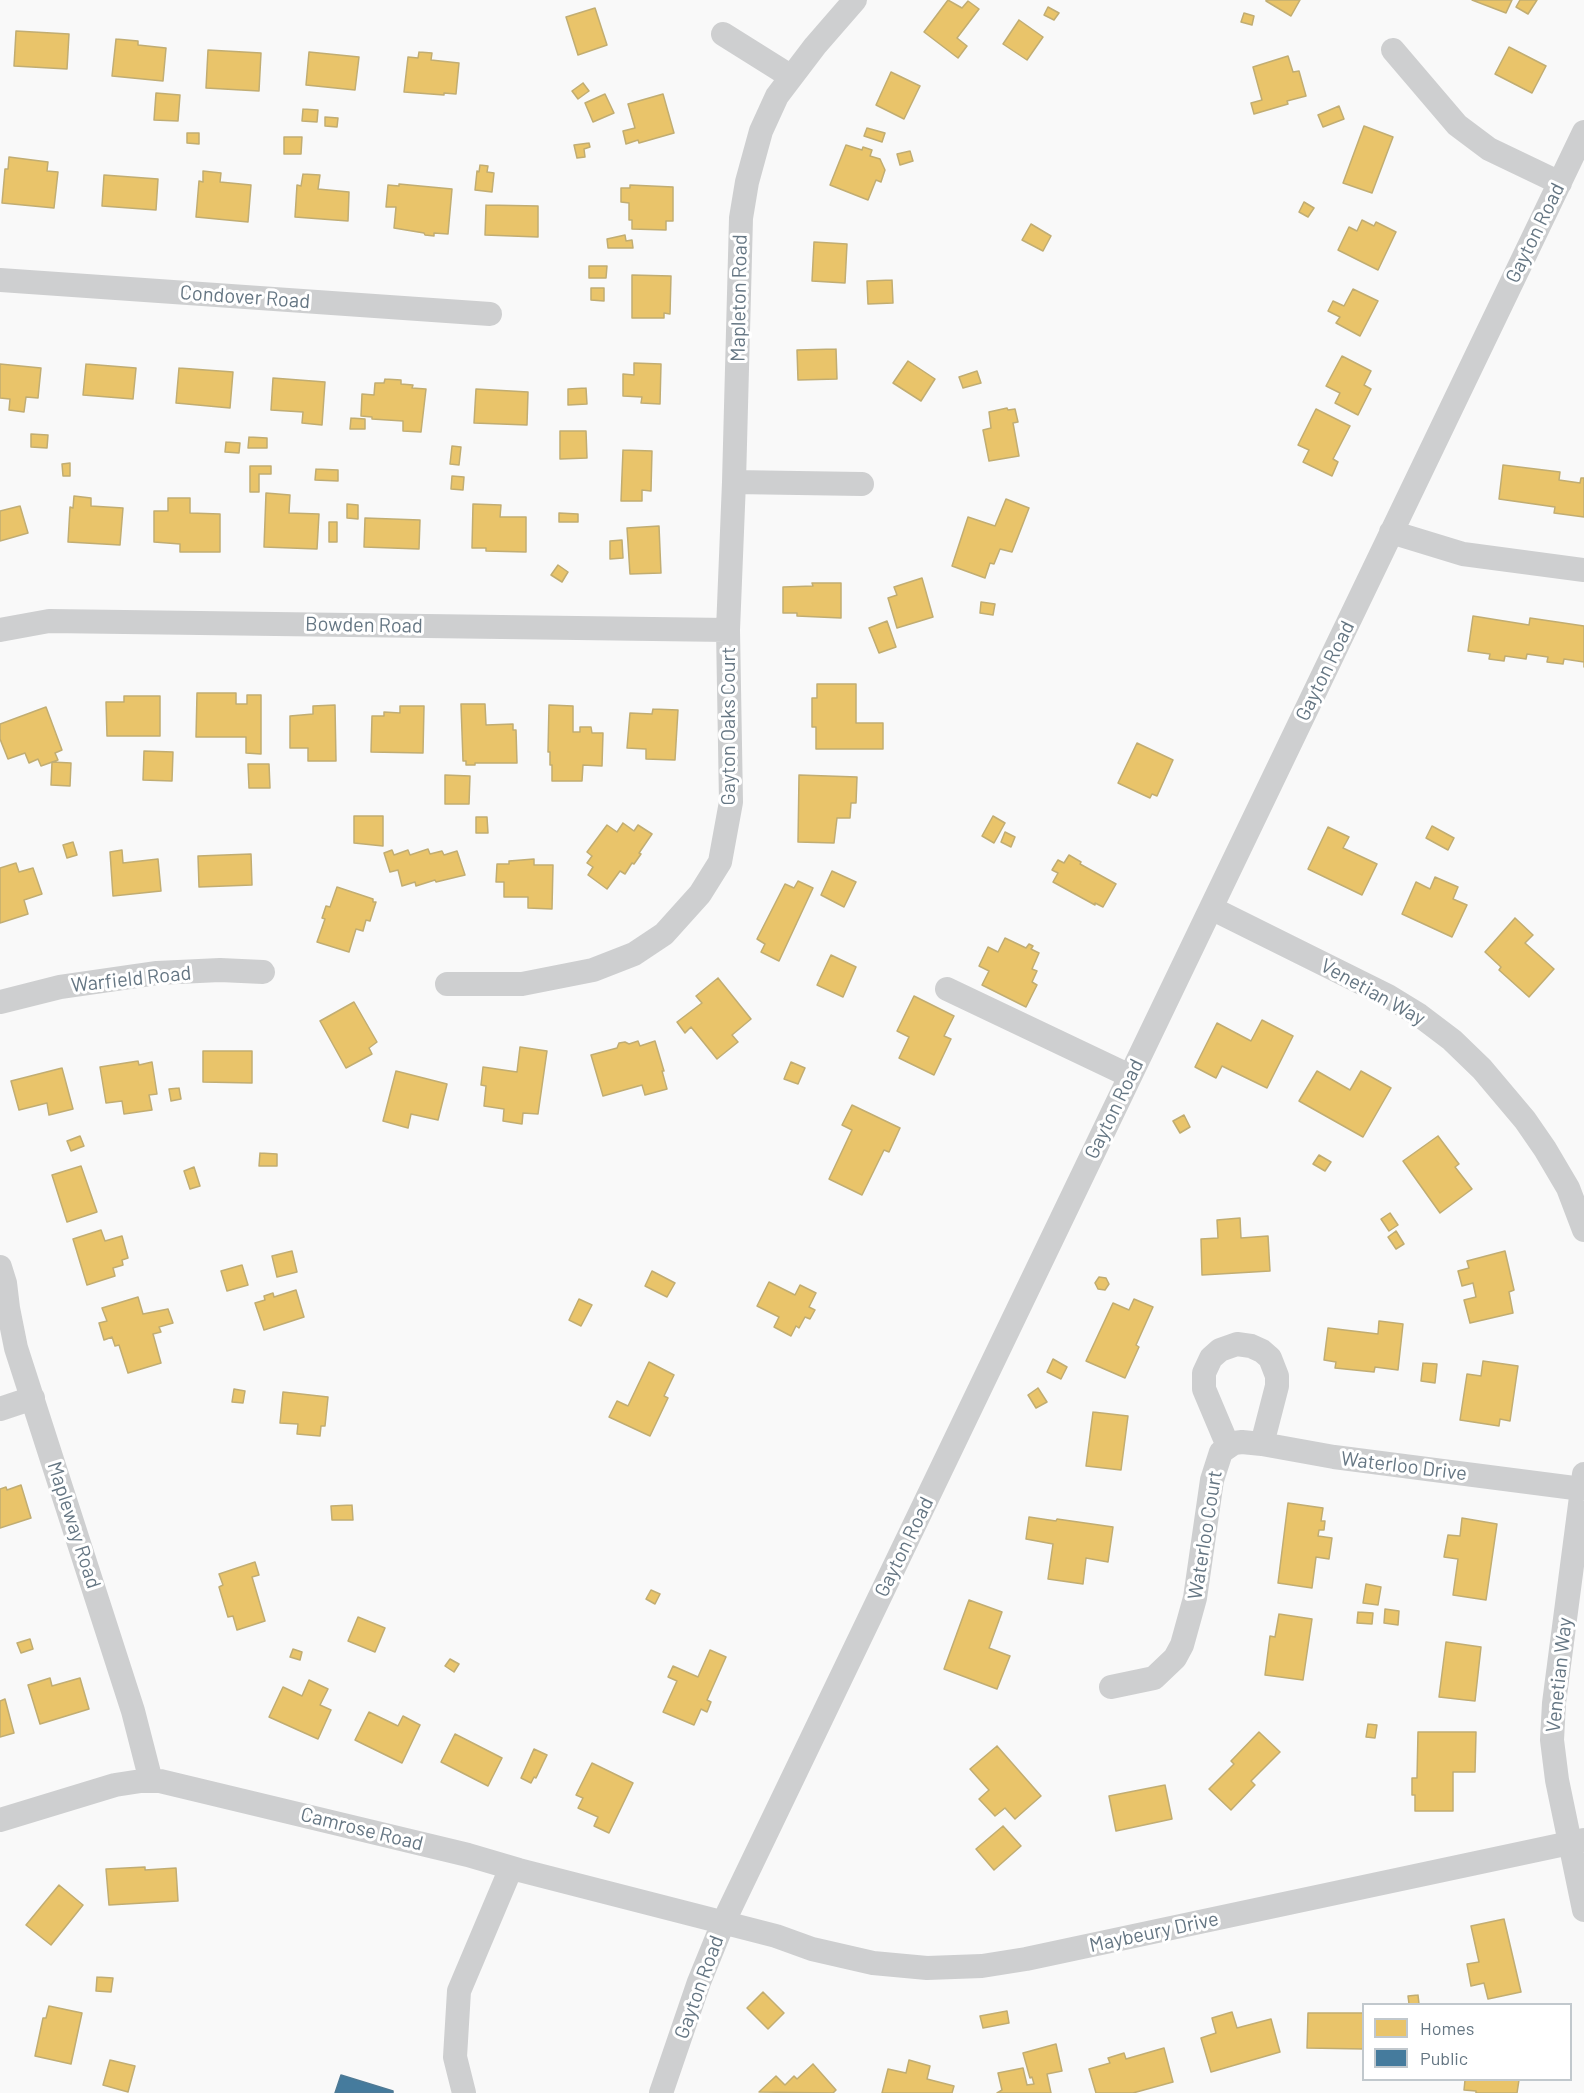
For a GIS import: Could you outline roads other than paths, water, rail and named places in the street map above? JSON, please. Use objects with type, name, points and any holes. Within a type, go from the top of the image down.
[{"type":"street","name":"Mapleton Road","points":[[728,630],[741,218],[747,182],[761,131],[777,96],[790,76],[855,0]]},
{"type":"street","points":[[723,34],[790,76]]},
{"type":"street","points":[[1393,50],[1457,125],[1489,149],[1560,183]]},
{"type":"street","name":"Gayton Road","points":[[662,2093],[699,1982],[723,1923],[1584,132]]},
{"type":"street","name":"Condover Road","points":[[0,280],[490,314]]},
{"type":"street","points":[[734,482],[862,484]]},
{"type":"street","points":[[1391,532],[1463,554],[1584,570]]},
{"type":"street","name":"Bowden Road","points":[[0,630],[49,621],[728,630]]},
{"type":"street","name":"Gayton Oaks Court","points":[[447,984],[522,984],[593,970],[633,954],[664,934],[700,894],[720,862],[731,802],[728,630]]},
{"type":"street","name":"Venetian Way","points":[[1211,908],[1388,996],[1419,1015],[1452,1040],[1482,1069],[1525,1120],[1568,1188],[1584,1230]]},
{"type":"street","name":"Warfield Road","points":[[0,1002],[60,987],[146,975],[220,970],[263,972]]},
{"type":"street","points":[[947,989],[1130,1076]]},
{"type":"street","name":"Mapleway Road","points":[[0,1267],[16,1347],[133,1711],[151,1781]]},
{"type":"street","name":"Waterloo Court","points":[[1111,1687],[1154,1678],[1175,1658],[1182,1645],[1196,1598],[1212,1479],[1218,1459],[1228,1446],[1204,1389],[1204,1372],[1211,1358],[1220,1350],[1237,1344],[1251,1346],[1262,1351],[1270,1358],[1277,1376],[1277,1386],[1262,1444]]},
{"type":"street","points":[[0,1409],[33,1398]]},
{"type":"street","name":"Waterloo Drive","points":[[1228,1446],[1242,1442],[1346,1459],[1583,1481]]},
{"type":"street","name":"Venetian Way","points":[[1583,1481],[1554,1704],[1552,1740],[1557,1780],[1577,1841],[1584,1910]]},
{"type":"street","name":"Camrose Road","points":[[0,1820],[116,1785],[160,1782],[468,1855],[723,1923]]},
{"type":"street","name":"Maybeury Drive","points":[[723,1923],[776,1936],[812,1949],[873,1962],[927,1968],[982,1966],[1026,1959],[1577,1841]]},
{"type":"street","points":[[464,2093],[456,2057],[459,1991],[511,1868]]}]
